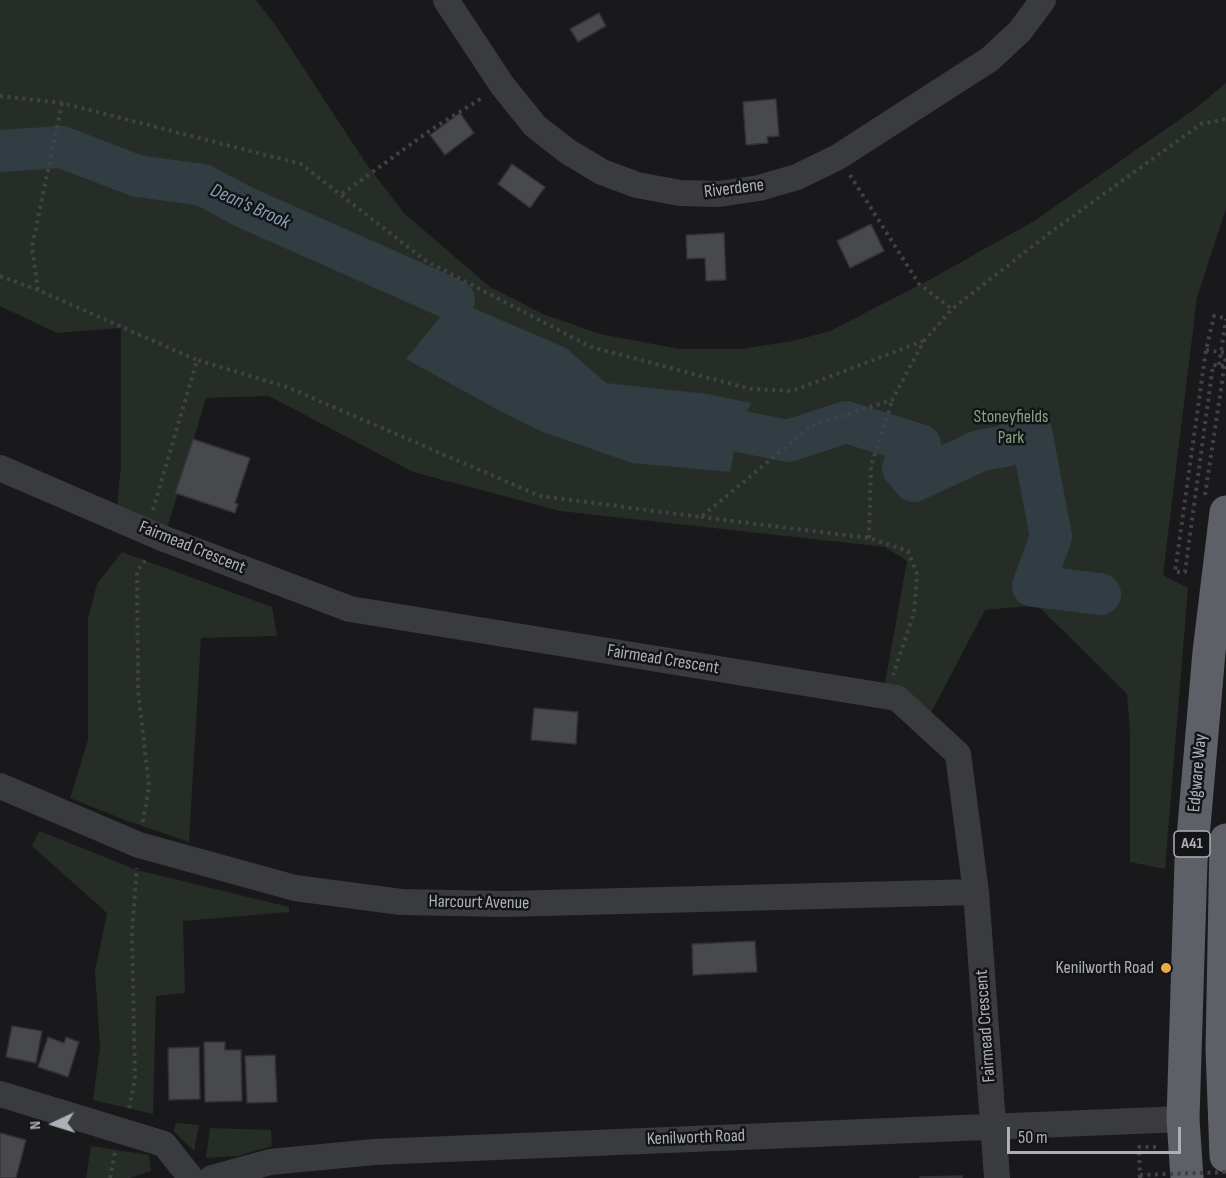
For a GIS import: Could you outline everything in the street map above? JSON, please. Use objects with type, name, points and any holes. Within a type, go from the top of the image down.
[{"type":"highway","name":"Edgware Way","points":[[1187,1178],[1184,1119],[1191,861],[1209,652],[1226,512]]},
{"type":"highway","name":"A41","points":[[1226,840],[1224,1049],[1226,1156]]},
{"type":"street","name":"Riverdene","points":[[446,0],[502,85],[535,126],[567,152],[602,172],[637,185],[680,194],[719,194],[759,188],[797,177],[838,157],[990,59],[1020,31],[1043,0]]},
{"type":"street","name":"Fairmead Crescent","points":[[0,468],[147,531],[350,609],[897,698],[958,754],[976,892],[997,1178]]},
{"type":"street","name":"Harcourt Avenue","points":[[0,786],[139,845],[296,888],[401,902],[505,904],[976,892]]},
{"type":"street","points":[[0,1094],[164,1144],[191,1178]]},
{"type":"street","name":"Kenilworth Road","points":[[212,1178],[270,1162],[374,1152],[1184,1119]]},
{"type":"path","points":[[342,194],[432,129],[502,85]]},
{"type":"path","points":[[0,96],[62,103],[301,164],[426,261],[591,346],[751,389],[792,391],[924,341]]},
{"type":"path","points":[[38,290],[32,247],[62,103]]},
{"type":"path","points":[[868,538],[871,466],[892,400],[924,341],[952,309],[1051,232],[1201,124],[1226,119]]},
{"type":"path","points":[[838,157],[919,284],[952,309]]},
{"type":"path","points":[[0,276],[38,290],[197,360],[287,387],[540,496],[868,538],[908,551],[917,574],[914,613],[888,696]]},
{"type":"path","points":[[1206,350],[1226,354],[1224,366],[1213,365],[1185,572],[1175,572],[1206,350],[1214,316],[1226,318],[1219,365]]},
{"type":"path","points":[[147,531],[197,360]]},
{"type":"path","points":[[701,517],[811,426],[892,400]]},
{"type":"path","points":[[1155,1147],[1139,1148],[1140,1176],[1226,1172]]},
{"type":"green space","name":"Stoneyfields Park","points":[[0,0],[256,0],[276,26],[365,162],[404,213],[490,287],[543,314],[600,334],[680,349],[740,349],[793,341],[830,331],[931,279],[1034,221],[1196,108],[1226,83],[1226,209],[1197,297],[1163,575],[1188,588],[1165,869],[1130,862],[1130,731],[1127,694],[1037,605],[985,610],[925,724],[883,694],[907,561],[885,547],[560,511],[413,472],[269,396],[206,398],[164,539],[116,517],[121,466],[121,328],[57,333],[0,306]]},
{"type":"green space","points":[[122,552],[272,607],[277,636],[201,638],[189,842],[70,798],[88,740],[88,619],[97,584]]},
{"type":"green space","points":[[39,831],[137,870],[289,907],[289,912],[183,921],[185,993],[156,996],[153,1114],[93,1100],[100,1047],[95,971],[107,913],[32,846]]},
{"type":"green space","points":[[176,1123],[199,1125],[194,1151],[174,1131]]},
{"type":"green space","points":[[210,1128],[271,1130],[272,1146],[238,1156],[206,1158]]},
{"type":"green space","points":[[91,1146],[149,1155],[151,1171],[130,1178],[86,1178]]},
{"type":"shaded area","points":[[454,300],[566,348],[606,383],[708,394],[751,403],[738,431],[730,472],[632,463],[543,432],[406,359]]},
{"type":"building","points":[[599,13],[606,26],[578,42],[570,29]]},
{"type":"building","points":[[776,99],[779,136],[767,137],[768,143],[746,145],[743,102]]},
{"type":"building","points":[[460,113],[474,133],[445,155],[430,135]]},
{"type":"building","points":[[512,164],[545,187],[530,208],[498,184]]},
{"type":"building","points":[[871,224],[884,251],[850,268],[837,241]]},
{"type":"building","points":[[724,233],[726,280],[706,281],[705,258],[687,259],[686,235]]},
{"type":"building","points":[[193,439],[250,458],[235,503],[238,504],[235,513],[175,493]]},
{"type":"building","points":[[534,708],[578,712],[576,744],[531,740]]},
{"type":"building","points":[[755,941],[757,972],[693,975],[692,944]]},
{"type":"building","points":[[12,1026],[42,1031],[36,1063],[6,1057]]},
{"type":"building","points":[[48,1037],[64,1043],[66,1037],[79,1042],[68,1077],[38,1067]]},
{"type":"building","points":[[204,1042],[225,1042],[225,1050],[241,1050],[242,1101],[205,1102]]},
{"type":"building","points":[[199,1047],[200,1099],[169,1100],[168,1048]]},
{"type":"building","points":[[275,1055],[277,1102],[247,1103],[245,1056]]},
{"type":"building","points":[[0,1133],[26,1140],[16,1178],[0,1178]]},
{"type":"building","points":[[962,1176],[962,1178],[920,1178],[920,1177]]},
{"type":"waterway","name":"Dean's Brook","points":[[0,151],[62,147],[137,176],[203,185],[244,207],[454,300]]},
{"type":"waterway","name":"Dean's Brook","points":[[738,431],[788,441],[846,422],[920,445],[903,468],[914,481],[979,451],[1005,446],[1031,431],[1051,537],[1033,586],[1100,594]]},
{"type":"place","name":"Kenilworth Road","points":[[1166,968]]}]
